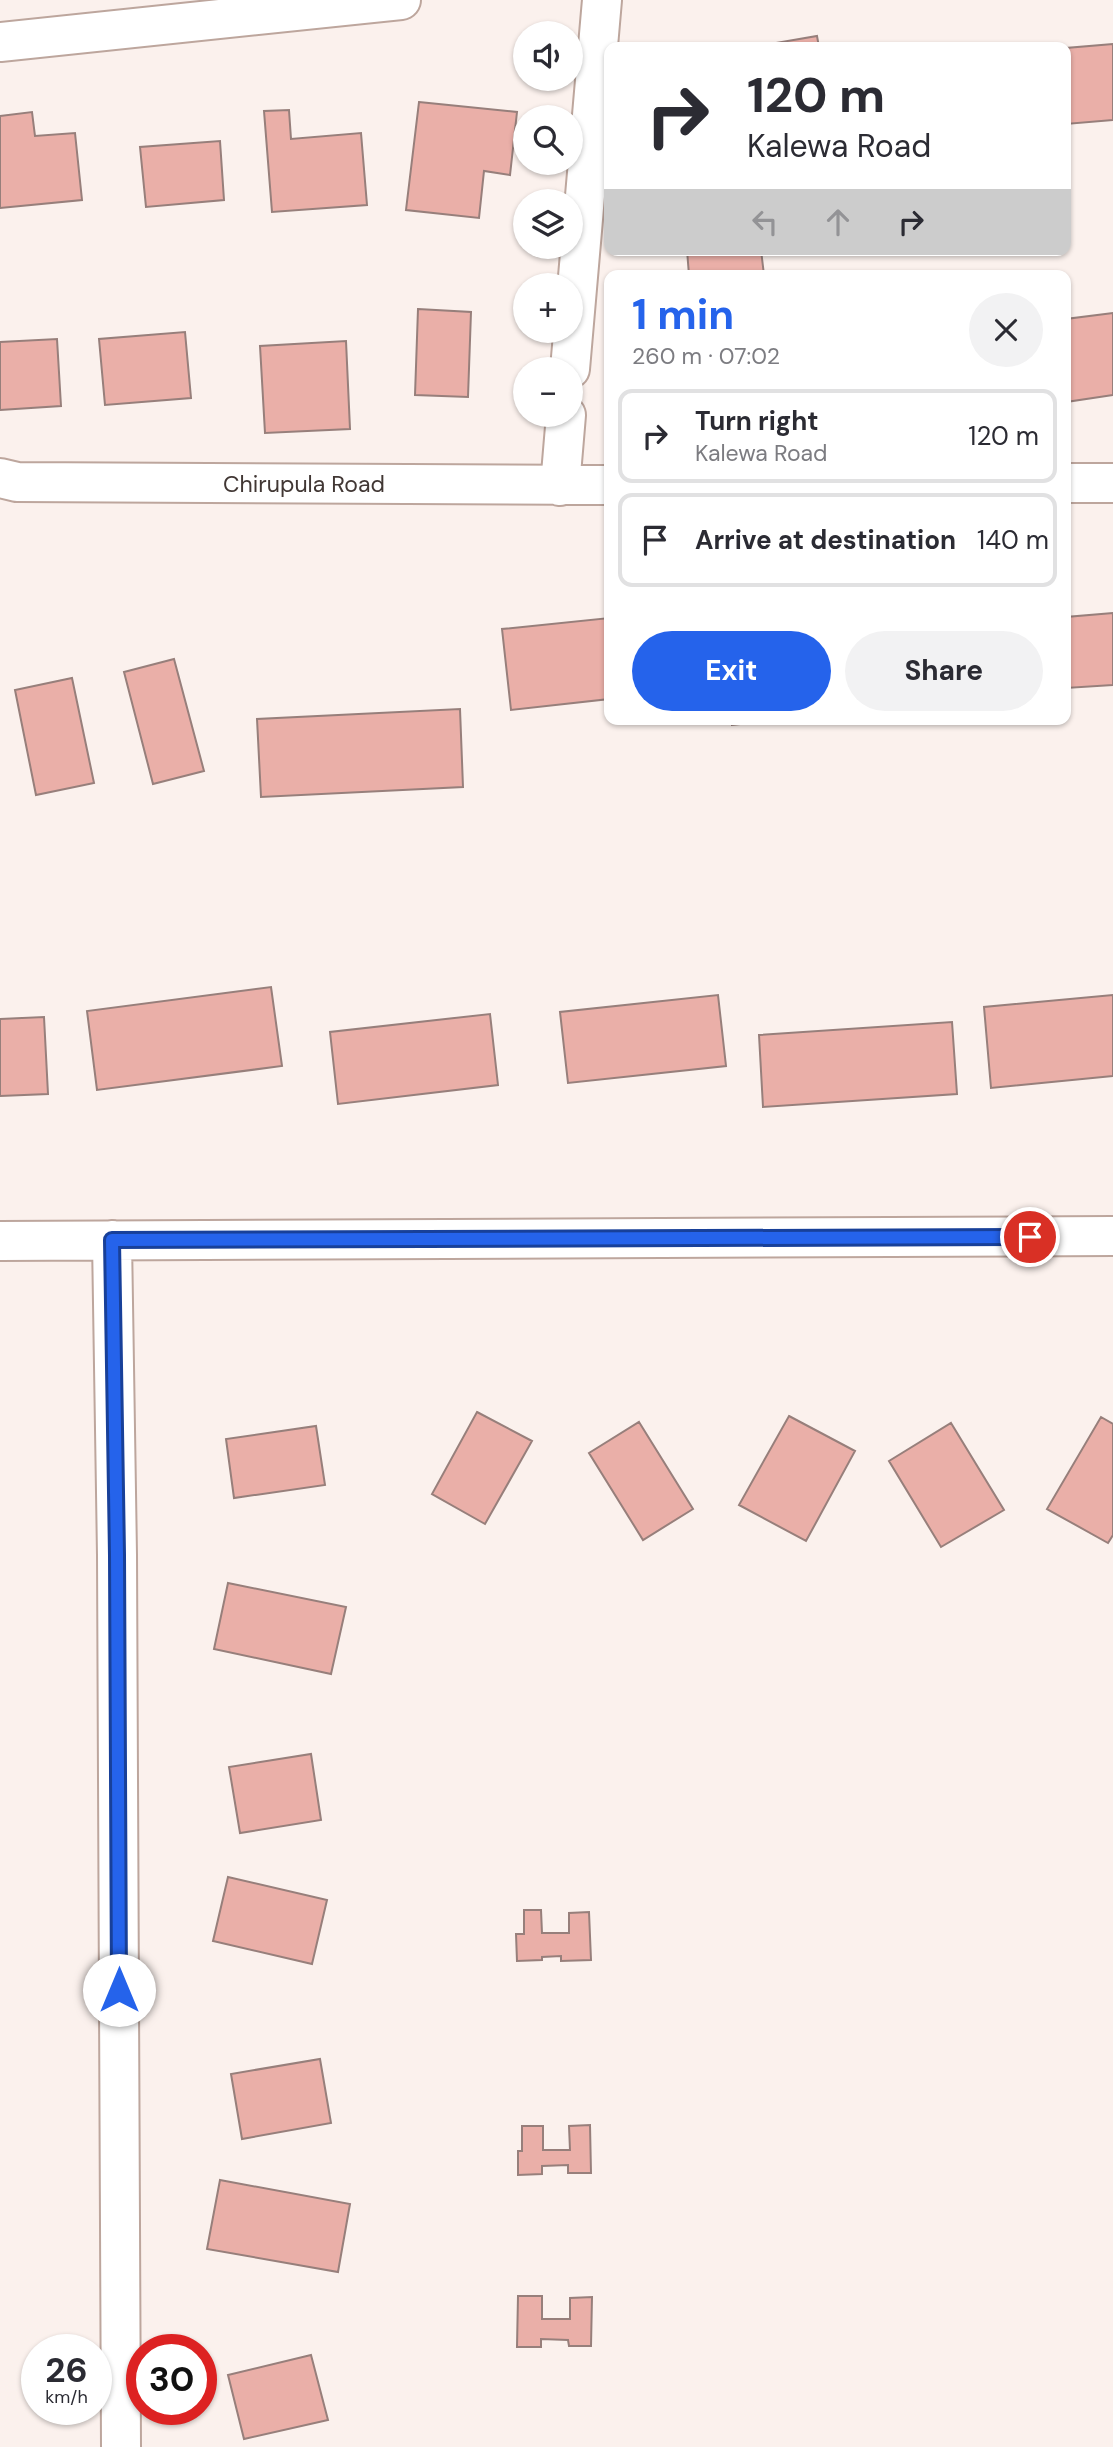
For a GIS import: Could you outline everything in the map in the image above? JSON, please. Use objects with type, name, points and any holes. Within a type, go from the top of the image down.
[{"type":"street","points":[[0,42],[401,0]]},
{"type":"street","points":[[571,357],[602,0]]},
{"type":"street","points":[[560,486],[565,427]]},
{"type":"street","name":"Chirupula Road","points":[[0,478],[17,482],[604,485]]},
{"type":"street","points":[[1071,483],[1113,483]]},
{"type":"street","points":[[0,1241],[1113,1236]]},
{"type":"street","points":[[112,1240],[117,1555],[121,2447]]},
{"type":"building","points":[[817,36],[818,42],[782,42]]},
{"type":"building","points":[[1113,44],[1113,120],[1071,124],[1071,48]]},
{"type":"building","points":[[419,102],[513,112],[510,175],[484,171],[479,218],[406,210]]},
{"type":"building","points":[[289,110],[291,139],[361,133],[367,205],[272,212],[264,111]]},
{"type":"building","points":[[32,112],[35,136],[75,133],[82,200],[0,208],[0,116]]},
{"type":"building","points":[[220,141],[224,200],[146,207],[140,147]]},
{"type":"building","points":[[687,256],[762,256],[763,270],[689,270]]},
{"type":"building","points":[[418,309],[471,312],[468,397],[415,395]]},
{"type":"building","points":[[1113,313],[1113,395],[1071,401],[1071,318]]},
{"type":"building","points":[[185,332],[191,398],[105,405],[99,339]]},
{"type":"building","points":[[57,339],[61,406],[0,410],[0,342]]},
{"type":"building","points":[[346,341],[350,429],[265,433],[260,346]]},
{"type":"building","points":[[1113,613],[1113,685],[1071,688],[1071,617]]},
{"type":"building","points":[[604,619],[604,700],[511,710],[502,629]]},
{"type":"building","points":[[174,659],[204,771],[153,784],[124,672]]},
{"type":"building","points":[[72,678],[94,783],[36,795],[15,690]]},
{"type":"building","points":[[460,709],[463,787],[261,797],[257,719]]},
{"type":"building","points":[[271,987],[282,1066],[97,1090],[87,1011]]},
{"type":"building","points":[[718,995],[726,1066],[568,1083],[560,1012]]},
{"type":"building","points":[[1113,995],[1113,1076],[991,1088],[984,1007]]},
{"type":"building","points":[[490,1014],[498,1085],[338,1104],[330,1032]]},
{"type":"building","points":[[44,1017],[48,1094],[0,1096],[0,1019]]},
{"type":"building","points":[[952,1022],[957,1094],[763,1107],[759,1035]]},
{"type":"building","points":[[477,1412],[532,1441],[485,1524],[432,1494]]},
{"type":"building","points":[[789,1416],[855,1451],[806,1541],[739,1505]]},
{"type":"building","points":[[1101,1417],[1113,1424],[1113,1535],[1108,1543],[1047,1509]]},
{"type":"building","points":[[639,1422],[693,1509],[643,1540],[589,1453]]},
{"type":"building","points":[[951,1423],[1004,1510],[941,1547],[889,1461]]},
{"type":"building","points":[[316,1426],[325,1485],[234,1498],[226,1439]]},
{"type":"building","points":[[228,1583],[346,1607],[331,1674],[214,1649]]},
{"type":"building","points":[[311,1754],[321,1820],[240,1833],[229,1767]]},
{"type":"building","points":[[228,1877],[327,1900],[312,1964],[213,1941]]},
{"type":"building","points":[[524,1910],[541,1910],[542,1933],[569,1933],[569,1913],[589,1912],[591,1960],[561,1961],[561,1956],[517,1961],[516,1934],[524,1934]]},
{"type":"building","points":[[320,2059],[331,2123],[242,2139],[231,2074]]},
{"type":"building","points":[[590,2125],[591,2173],[568,2173],[568,2165],[542,2166],[542,2174],[518,2175],[522,2126],[543,2126],[543,2150],[570,2150],[569,2126]]},
{"type":"building","points":[[220,2180],[350,2204],[338,2272],[207,2249]]},
{"type":"building","points":[[518,2296],[542,2296],[542,2319],[570,2319],[570,2298],[592,2297],[591,2346],[569,2346],[568,2340],[541,2339],[541,2347],[517,2347]]},
{"type":"building","points":[[311,2355],[328,2420],[244,2439],[228,2375]]},
{"type":"route","points":[[119,1990],[112,1240],[1030,1237]]}]
